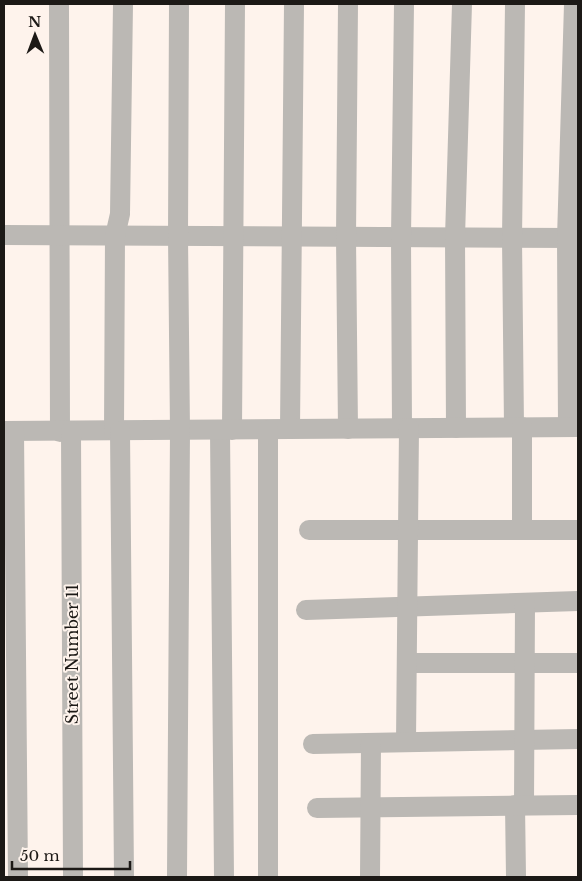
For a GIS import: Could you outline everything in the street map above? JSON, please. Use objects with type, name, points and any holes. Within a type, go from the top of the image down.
[{"type":"street","name":"Street Number 11","points":[[59,4],[59,236],[65,432],[73,877]]},
{"type":"street","points":[[123,4],[120,214],[115,236],[124,877]]},
{"type":"street","points":[[177,877],[180,431],[178,236],[179,4]]},
{"type":"street","points":[[224,877],[226,430],[234,236],[234,4]]},
{"type":"street","points":[[290,429],[294,4]]},
{"type":"street","points":[[348,4],[346,237],[348,429]]},
{"type":"street","points":[[404,4],[400,237],[405,428],[406,742]]},
{"type":"street","points":[[456,428],[455,237],[462,4]]},
{"type":"street","points":[[515,4],[512,238],[522,529]]},
{"type":"street","points":[[18,877],[9,431],[573,427],[574,4]]},
{"type":"street","points":[[4,235],[573,238]]},
{"type":"street","points":[[268,430],[268,877]]},
{"type":"street","points":[[309,530],[406,528],[578,530]]},
{"type":"street","points":[[306,610],[578,601]]},
{"type":"street","points":[[516,877],[519,805],[525,740],[523,663],[525,603]]},
{"type":"street","points":[[407,663],[578,663]]},
{"type":"street","points":[[313,744],[578,740]]},
{"type":"street","points":[[370,877],[369,807],[371,743]]},
{"type":"street","points":[[317,808],[578,805]]}]
